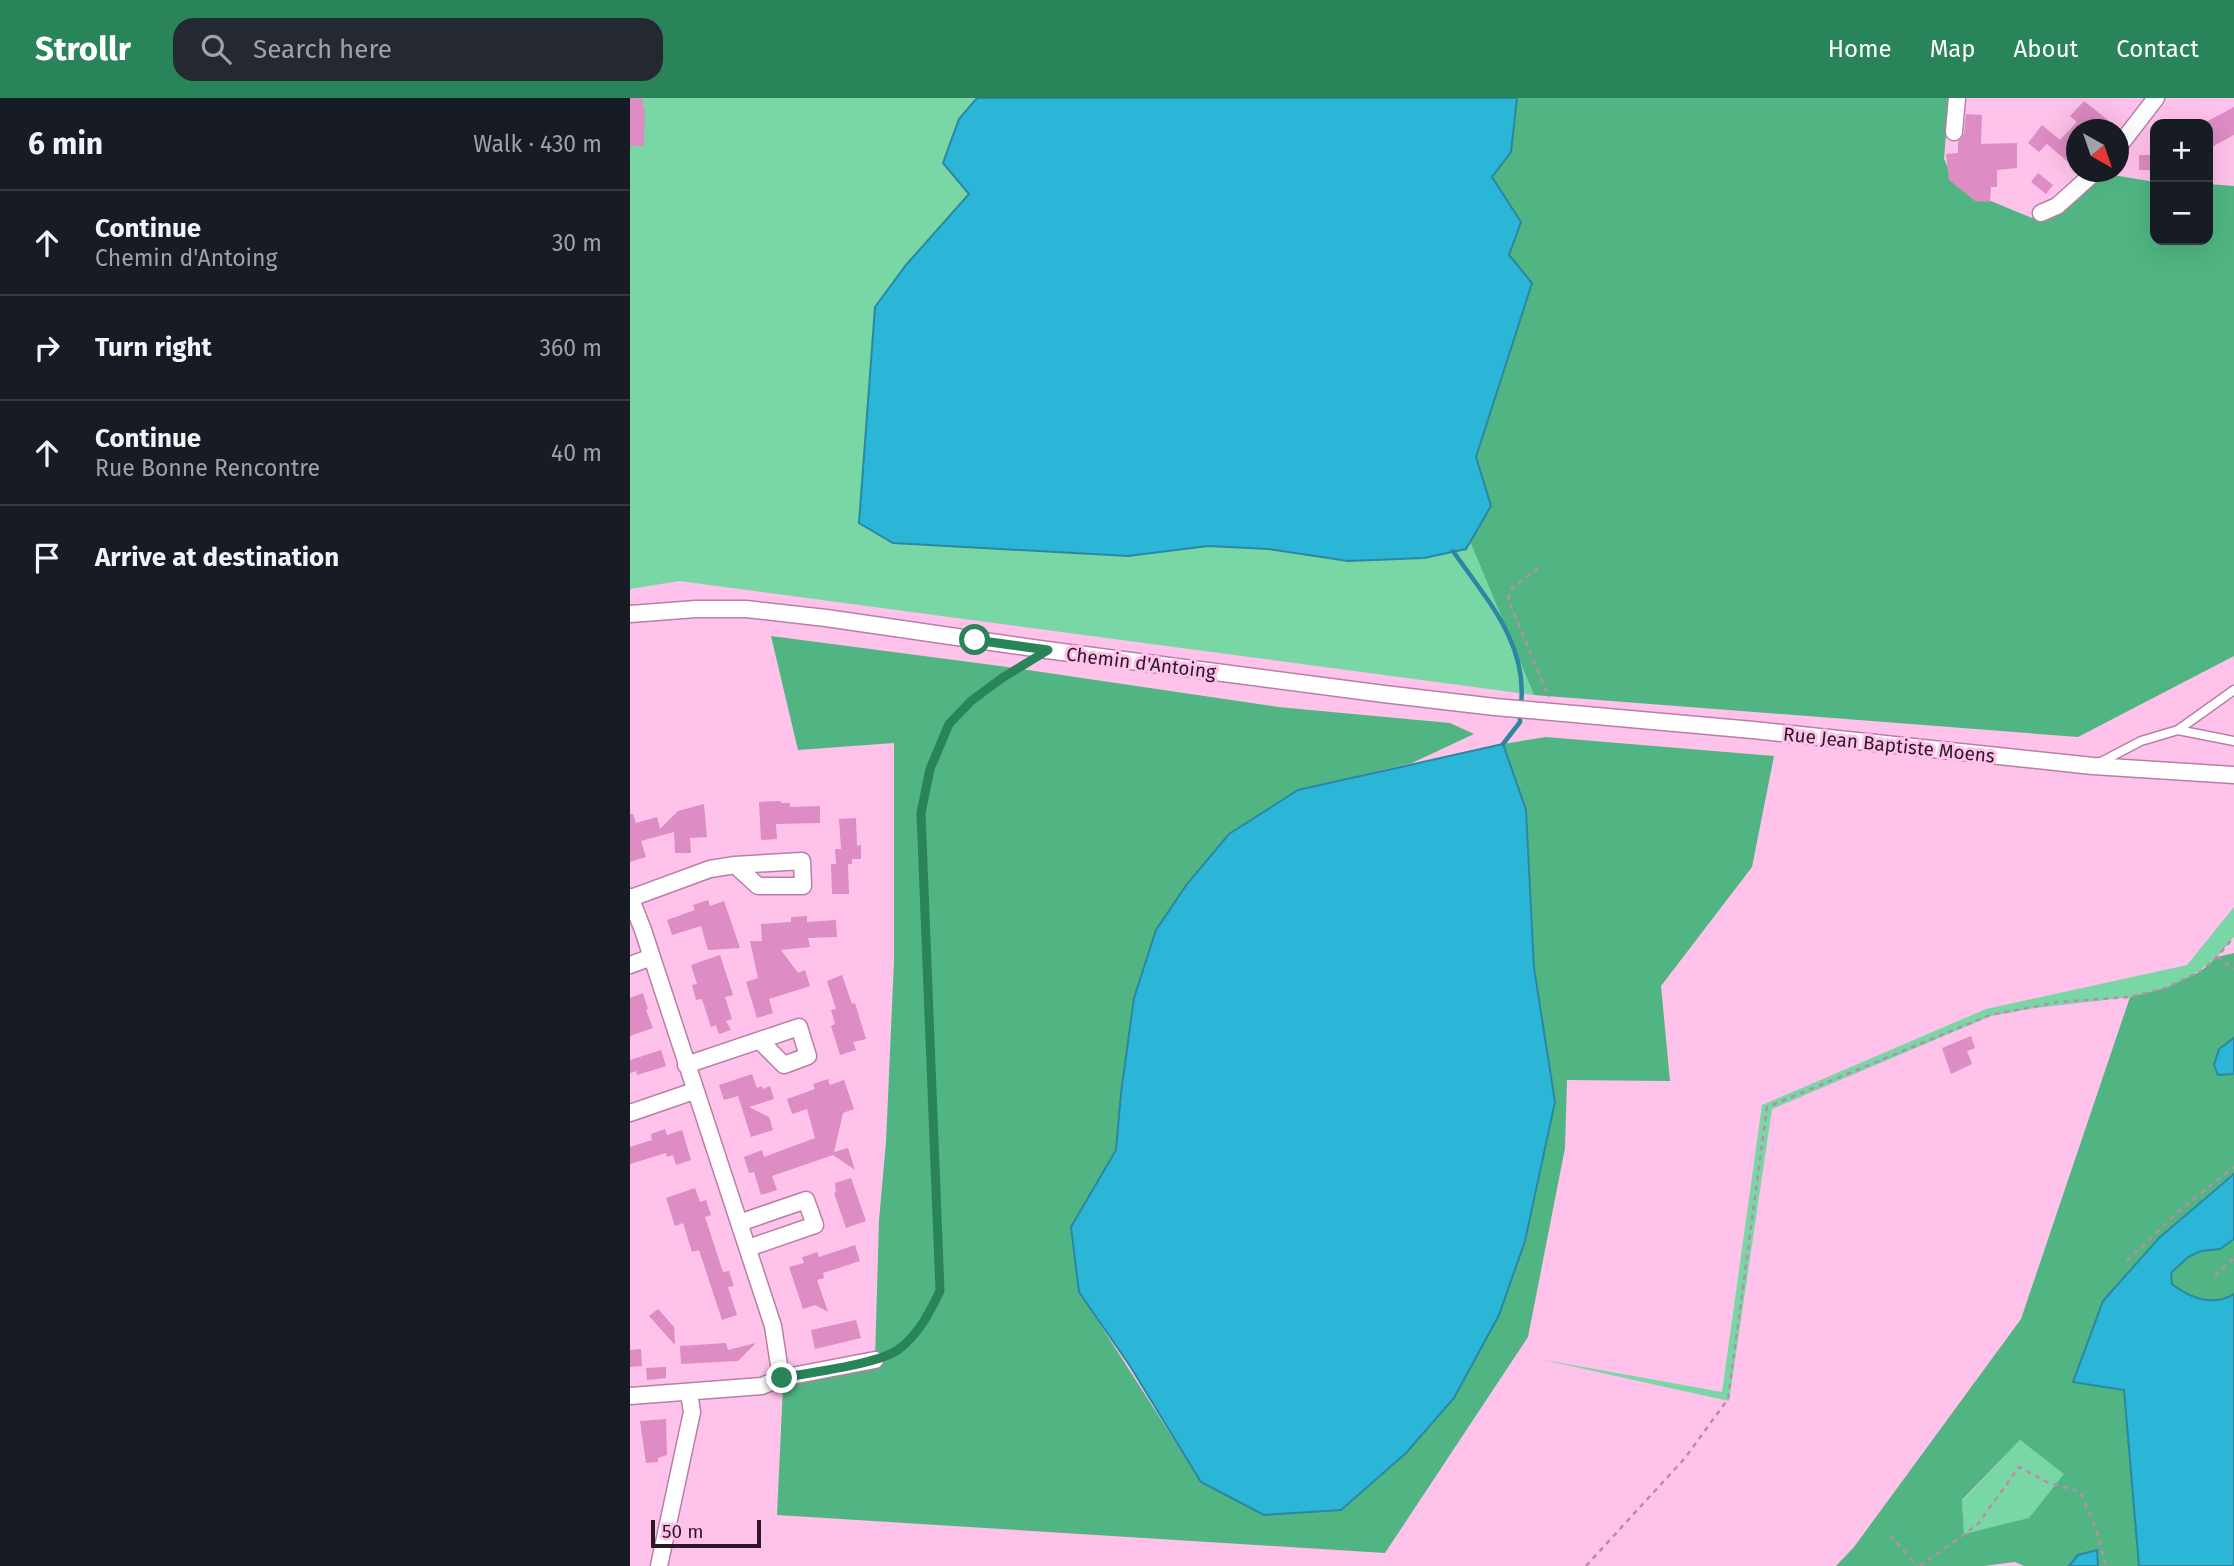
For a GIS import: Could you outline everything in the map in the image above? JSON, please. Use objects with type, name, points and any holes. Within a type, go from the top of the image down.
[{"type":"street","points":[[1954,132],[1957,98]]},
{"type":"street","points":[[2129,133],[2156,98]]},
{"type":"street","points":[[2042,213],[2057,206],[2084,182]]},
{"type":"street","name":"Chemin d'Antoing","points":[[630,614],[696,609],[746,609],[1495,707],[1547,707]]},
{"type":"street","name":"Rue Jean Baptiste Moens","points":[[1547,707],[2093,766],[2234,775]]},
{"type":"street","points":[[735,864],[710,869],[630,897],[637,932],[652,957],[773,1326],[782,1378]]},
{"type":"street","points":[[630,965],[652,957]]},
{"type":"street","points":[[686,1065],[760,1041]]},
{"type":"street","points":[[630,1113],[694,1091]]},
{"type":"street","points":[[739,1223],[806,1199],[815,1225],[748,1248]]},
{"type":"street","points":[[630,1396],[762,1386],[782,1378],[875,1360]]},
{"type":"street","points":[[659,1566],[692,1412],[689,1393]]},
{"type":"lane","points":[[2093,766],[2141,741],[2178,730],[2234,690]]},
{"type":"lane","points":[[2178,730],[2234,741]]},
{"type":"path","points":[[1538,568],[1512,588],[1508,599],[1548,693],[1547,707]]},
{"type":"path","points":[[875,1360],[898,1349],[919,1328],[940,1291],[921,845],[921,813],[930,769],[949,724],[971,701],[1048,650]]},
{"type":"path","points":[[1586,1566],[1685,1458],[1728,1399],[1767,1107],[1990,1015],[2058,1002],[2130,997],[2157,991],[2186,979],[2217,957],[2234,937]]},
{"type":"path","points":[[2217,957],[2234,969]]},
{"type":"path","points":[[2127,1261],[2180,1210],[2234,1167]]},
{"type":"path","points":[[2216,1276],[2234,1258]]},
{"type":"path","points":[[1890,1535],[1919,1566],[1978,1524],[2019,1467],[2047,1482],[2080,1492],[2096,1529],[2106,1566]]},
{"type":"green space","points":[[630,98],[1517,98],[1532,283],[1476,457],[1471,541],[1534,695],[679,581],[630,589]]},
{"type":"green space","points":[[1517,98],[1949,98],[1944,159],[1957,187],[2032,218],[2057,206],[2084,182],[2129,182],[2129,178],[2150,181],[2150,245],[2213,245],[2213,184],[2234,186],[2234,656],[2078,737],[1534,695],[1470,541],[1491,506],[1476,457],[1532,283],[1509,254],[1521,222],[1492,177],[1511,152]]},
{"type":"green space","points":[[771,636],[1278,707],[1450,723],[1474,734],[1412,763],[1298,790],[1229,834],[1187,884],[1156,930],[1121,1093],[1116,1150],[1071,1227],[1080,1293],[1201,1482],[1264,1515],[1341,1510],[1406,1453],[1454,1398],[1555,1102],[1534,968],[1526,810],[1503,744],[1546,737],[1774,756],[1752,867],[1661,986],[1670,1081],[1567,1080],[1565,1148],[1528,1337],[1385,1553],[777,1515],[783,1386],[875,1359],[879,1220],[886,1142],[894,961],[894,743],[798,750]]},
{"type":"green space","points":[[2234,907],[2234,937],[2217,957],[2186,980],[2130,997],[1991,1016],[1772,1109],[1729,1401],[1539,1359],[1722,1392],[1762,1105],[1986,1009],[2187,965]]},
{"type":"green space","points":[[2234,953],[2234,1038],[2219,1075],[2234,1074],[2234,1174],[2159,1238],[2074,1382],[2124,1389],[2139,1566],[2098,1566],[2097,1550],[2078,1555],[2069,1566],[2024,1566],[2015,1562],[1983,1566],[1836,1566],[1854,1547],[2021,1319],[2130,997],[2166,988],[2201,971],[2217,957]],"holes":[[[2020,1440],[2064,1474],[2029,1518],[1964,1534],[1962,1500]]]},
{"type":"green space","points":[[2234,1239],[2234,1294],[2218,1300],[2201,1299],[2171,1284],[2171,1272],[2188,1257],[2201,1251],[2220,1249]]},
{"type":"green space","points":[[2020,1440],[2065,1474],[2029,1519],[1964,1534],[1962,1501]]},
{"type":"water","points":[[977,98],[1517,98],[1511,152],[1492,177],[1521,222],[1509,255],[1532,283],[1476,457],[1491,506],[1466,549],[1424,558],[1348,561],[1268,549],[1208,546],[1128,556],[893,543],[859,523],[875,307],[906,265],[969,194],[943,163],[959,119]]},
{"type":"water","points":[[1503,744],[1526,810],[1534,968],[1555,1102],[1525,1241],[1499,1315],[1454,1398],[1406,1453],[1341,1510],[1264,1515],[1201,1482],[1130,1366],[1079,1292],[1071,1227],[1116,1150],[1134,998],[1156,930],[1187,884],[1229,834],[1298,790]]},
{"type":"water","points":[[2234,1038],[2234,1074],[2218,1075],[2214,1065],[2219,1049]]},
{"type":"water","points":[[2234,1174],[2234,1239],[2220,1249],[2201,1251],[2188,1257],[2171,1273],[2172,1284],[2194,1297],[2218,1300],[2234,1294],[2234,1566],[2139,1566],[2124,1390],[2073,1382],[2103,1301],[2159,1238]]},
{"type":"water","points":[[2097,1550],[2098,1566],[2069,1566],[2078,1555]]},
{"type":"building","points":[[630,98],[643,98],[644,146],[630,146]]},
{"type":"building","points":[[2084,101],[2106,119],[2074,119],[2070,116]]},
{"type":"building","points":[[2234,107],[2234,135],[2213,146],[2212,119]]},
{"type":"building","points":[[1966,114],[1982,115],[1981,144],[2017,143],[2017,168],[1997,170],[1997,187],[1991,187],[1990,202],[1975,201],[1949,180],[1946,154],[1958,153],[1958,142],[1964,134]]},
{"type":"building","points":[[2042,125],[2060,140],[2066,134],[2066,160],[2047,144],[2039,152],[2028,143]]},
{"type":"building","points":[[2139,155],[2150,155],[2150,170],[2139,170]]},
{"type":"building","points":[[2038,173],[2053,185],[2046,194],[2031,182]]},
{"type":"building","points":[[759,802],[790,803],[790,807],[820,806],[820,823],[776,824],[777,839],[761,840]]},
{"type":"building","points":[[704,804],[707,837],[690,838],[691,853],[675,853],[674,832],[641,841],[646,857],[630,862],[630,814],[633,814],[636,823],[657,817],[660,829],[678,811]]},
{"type":"building","points":[[856,818],[857,846],[861,845],[861,859],[852,859],[852,864],[848,864],[849,894],[832,894],[831,864],[836,864],[835,849],[841,849],[839,819]]},
{"type":"building","points":[[708,900],[710,906],[724,901],[740,948],[708,950],[701,926],[672,935],[667,920],[695,910],[693,905]]},
{"type":"building","points":[[807,916],[807,922],[836,920],[837,937],[808,938],[810,947],[781,950],[798,973],[805,970],[810,986],[769,999],[773,1013],[757,1018],[746,982],[758,978],[750,941],[762,941],[761,924],[791,922],[791,917]]},
{"type":"building","points":[[720,955],[733,995],[725,997],[732,1019],[726,1021],[731,1030],[719,1034],[716,1025],[711,1027],[702,999],[696,1000],[692,985],[697,984],[691,965]]},
{"type":"building","points":[[842,975],[852,1004],[855,1003],[866,1039],[853,1042],[856,1050],[840,1055],[831,1026],[835,1024],[831,1010],[836,1009],[827,981]]},
{"type":"building","points":[[643,993],[653,1028],[630,1036],[630,998]]},
{"type":"building","points":[[1971,1036],[1975,1048],[1967,1051],[1972,1064],[1951,1074],[1942,1048]]},
{"type":"building","points":[[661,1050],[666,1066],[637,1075],[636,1071],[630,1073],[630,1060]]},
{"type":"building","points":[[752,1074],[757,1088],[770,1086],[774,1099],[749,1107],[769,1117],[773,1130],[751,1137],[738,1096],[724,1100],[719,1085]]},
{"type":"building","points":[[828,1079],[830,1085],[844,1080],[854,1109],[843,1113],[834,1152],[848,1148],[855,1170],[833,1155],[772,1176],[777,1190],[761,1195],[754,1172],[749,1173],[744,1157],[762,1150],[764,1157],[815,1138],[807,1109],[792,1114],[787,1099],[815,1089],[813,1084]]},
{"type":"building","points":[[665,1129],[667,1135],[682,1130],[691,1160],[676,1165],[673,1155],[667,1157],[666,1153],[630,1164],[630,1147],[652,1140],[651,1134]]},
{"type":"building","points":[[851,1178],[866,1221],[846,1228],[834,1193],[835,1183]]},
{"type":"building","points":[[695,1188],[700,1202],[706,1200],[711,1215],[705,1217],[723,1272],[729,1271],[734,1286],[728,1287],[737,1315],[722,1320],[699,1250],[692,1252],[683,1223],[675,1226],[666,1198]]},
{"type":"building","points":[[855,1245],[860,1261],[823,1273],[824,1278],[817,1280],[828,1312],[815,1305],[803,1309],[789,1267],[804,1263],[802,1257],[817,1252],[819,1257]]},
{"type":"building","points":[[658,1309],[674,1327],[675,1345],[649,1316]]},
{"type":"building","points":[[856,1320],[861,1338],[815,1349],[811,1330]]},
{"type":"building","points":[[726,1343],[728,1350],[756,1343],[738,1361],[681,1364],[680,1346]]},
{"type":"building","points":[[641,1349],[642,1366],[630,1367],[630,1350]]},
{"type":"building","points":[[666,1367],[666,1378],[647,1380],[646,1368]]},
{"type":"building","points":[[666,1419],[667,1455],[658,1458],[658,1462],[646,1463],[640,1421]]},
{"type":"waterway","points":[[1453,551],[1491,604],[1511,642],[1518,662],[1521,705]]},
{"type":"waterway","points":[[1503,744],[1520,722],[1520,714]]},
{"type":"route","points":[[782,1378],[875,1360],[898,1349],[919,1328],[940,1291],[921,813],[930,769],[949,724],[971,701],[1048,650],[975,640]]}]
